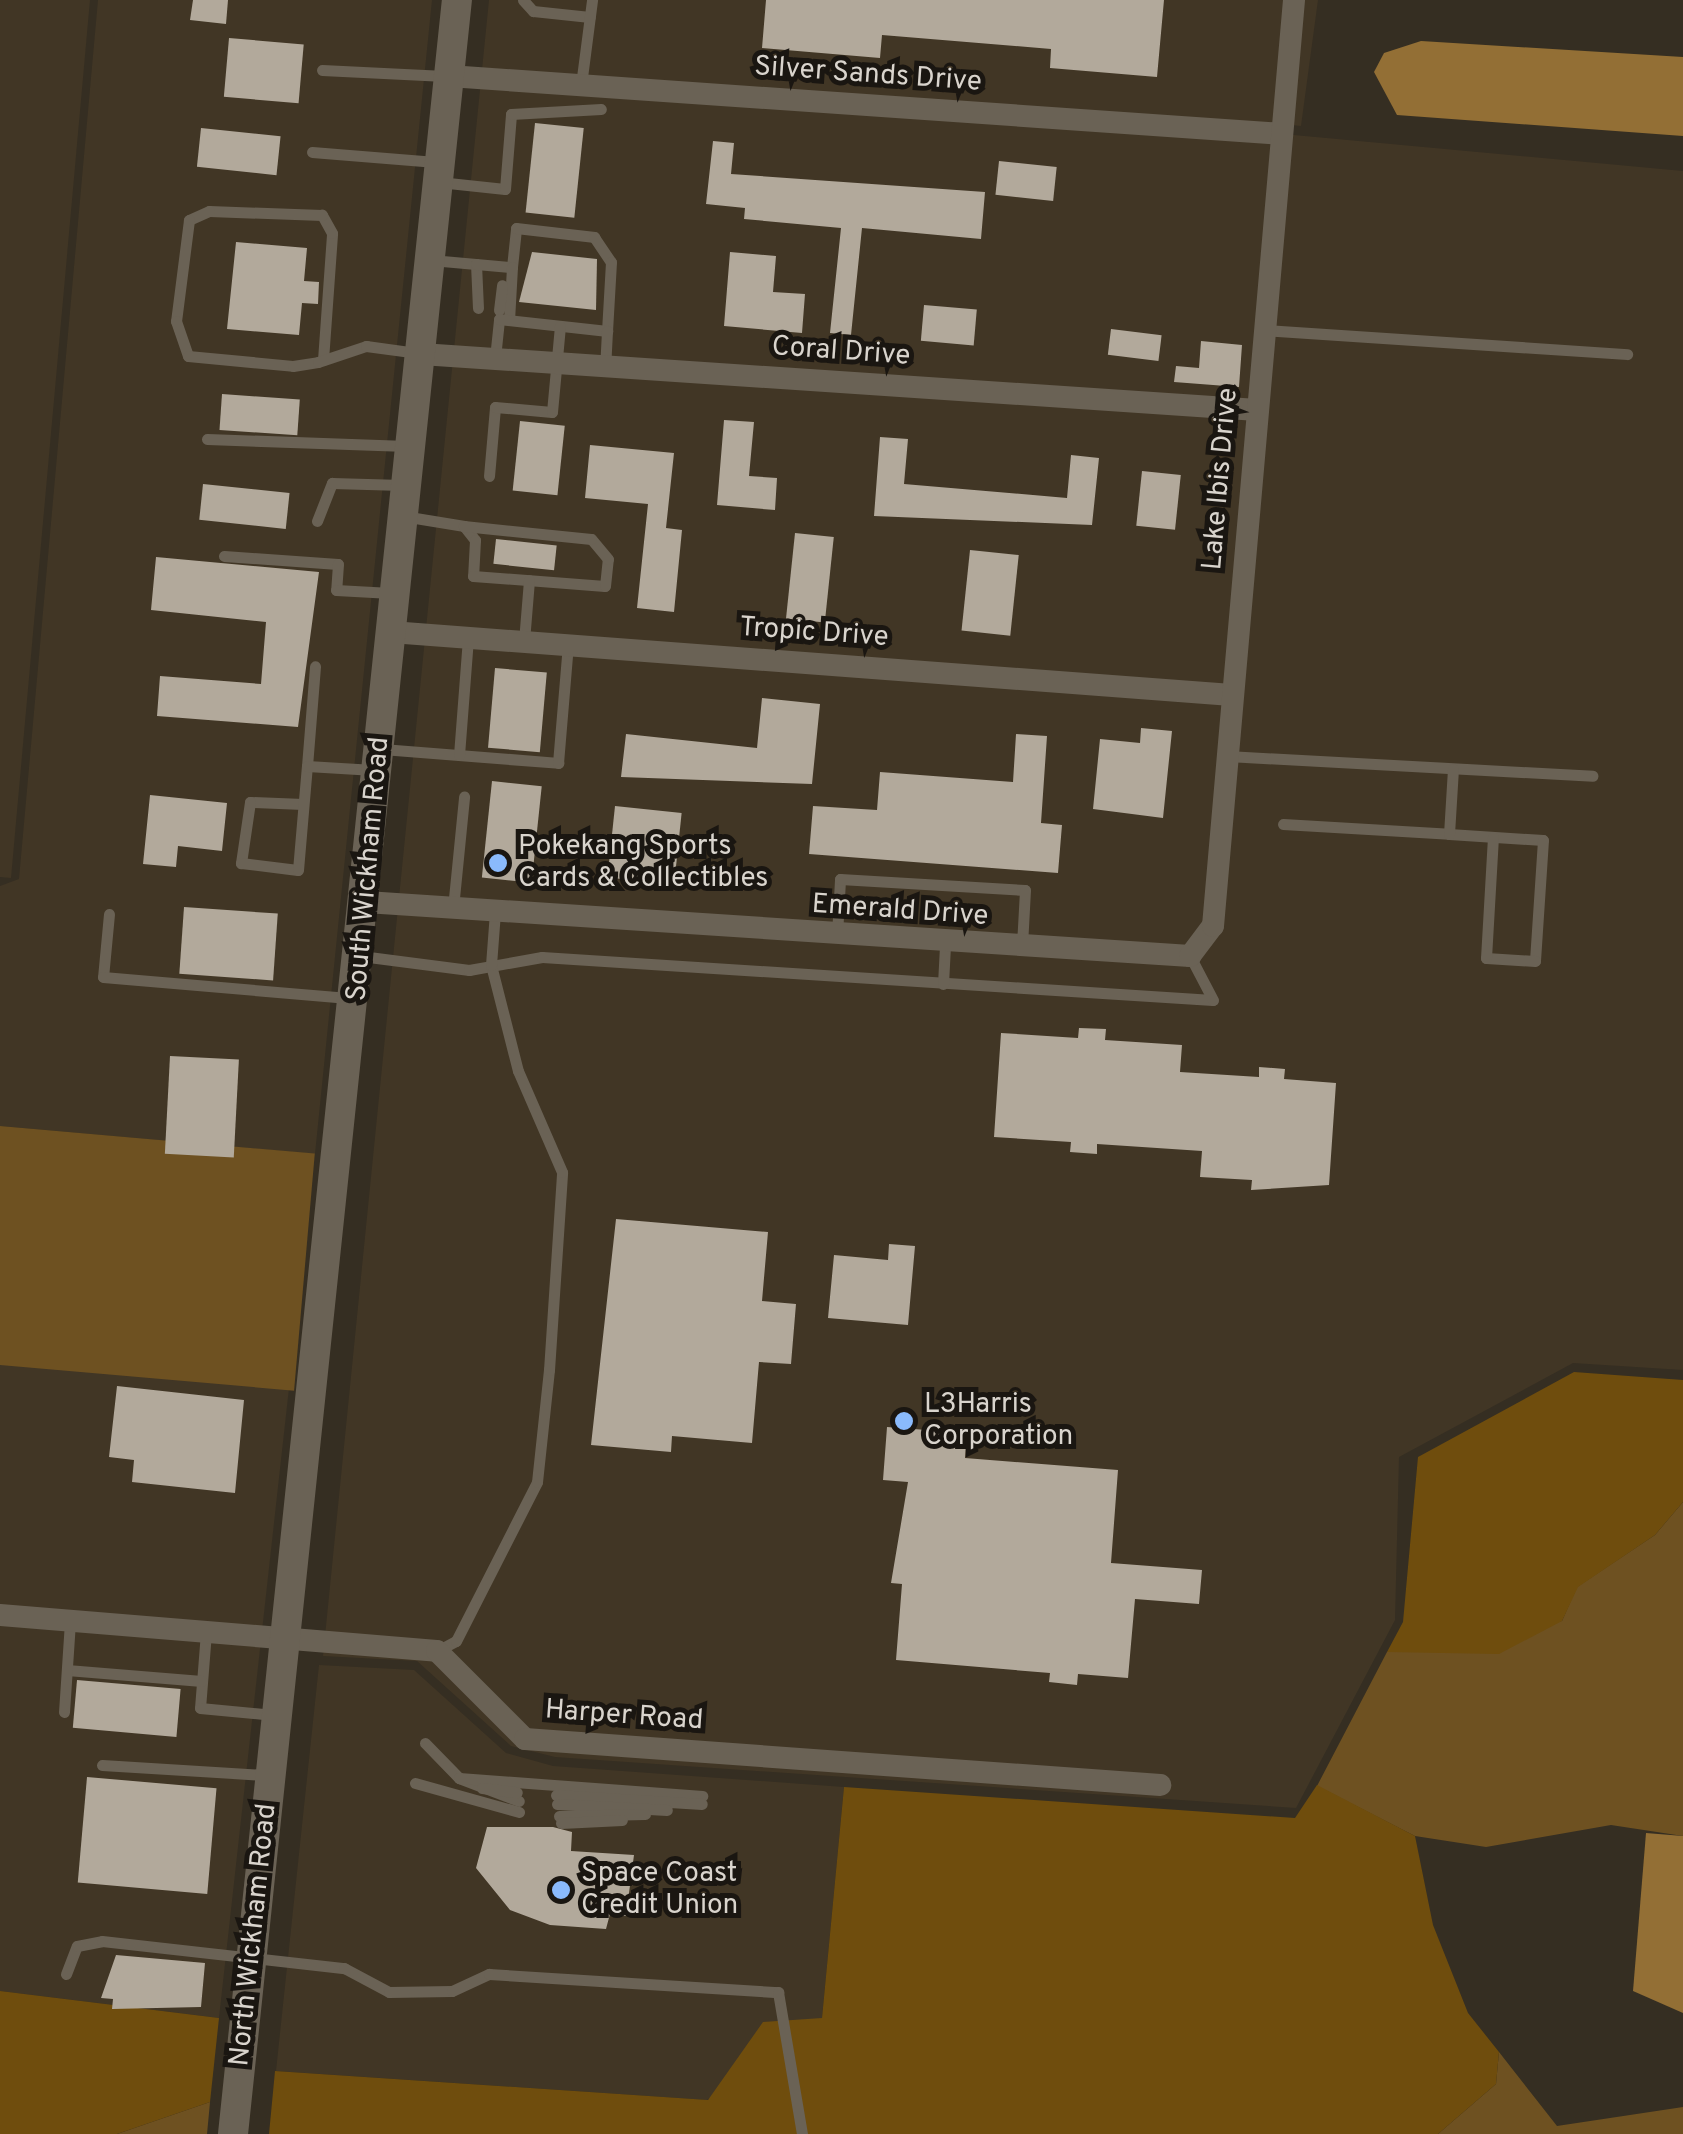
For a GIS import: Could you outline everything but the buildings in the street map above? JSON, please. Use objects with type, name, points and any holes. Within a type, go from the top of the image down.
[{"type":"main road","name":"South Wickham Road","points":[[277,1726],[358,999],[391,632],[457,0]]},
{"type":"main road","name":"North Wickham Road","points":[[233,2134],[277,1726]]},
{"type":"street","name":"Lake Ibis Drive","points":[[1190,956],[1213,926],[1294,0]]},
{"type":"street","name":"Silver Sands Drive","points":[[449,76],[567,91],[1282,134]]},
{"type":"street","name":"Coral Drive","points":[[422,354],[1257,410]]},
{"type":"street","name":"Tropic Drive","points":[[391,632],[1232,695]]},
{"type":"street","name":"Emerald Drive","points":[[366,902],[945,945],[1190,956]]},
{"type":"street","points":[[0,1616],[437,1651]]},
{"type":"street","name":"Harper Road","points":[[437,1651],[525,1739],[1160,1785]]},
{"type":"lane","points":[[523,0],[533,11],[590,17]]},
{"type":"lane","points":[[312,152],[440,172],[505,188],[511,114],[539,116],[567,91],[592,0]]},
{"type":"lane","points":[[322,70],[449,76]]},
{"type":"lane","points":[[567,91],[602,109]]},
{"type":"lane","points":[[323,360],[332,233],[322,215],[209,211],[189,220],[180,348],[198,360],[323,360],[366,346],[422,354]]},
{"type":"lane","points":[[494,358],[516,228],[594,237],[611,262],[606,366]]},
{"type":"lane","points":[[430,260],[512,267]]},
{"type":"lane","points":[[476,264],[479,296]]},
{"type":"lane","points":[[504,302],[560,326],[607,331]]},
{"type":"lane","points":[[490,476],[495,407],[552,412],[560,326]]},
{"type":"lane","points":[[1264,330],[1628,354]]},
{"type":"lane","points":[[206,439],[411,446]]},
{"type":"lane","points":[[317,521],[332,482],[407,486]]},
{"type":"lane","points":[[404,516],[591,539],[608,559],[605,586],[473,576],[475,540],[464,526]]},
{"type":"lane","points":[[224,556],[338,564],[336,590],[395,593]]},
{"type":"lane","points":[[524,642],[529,580]]},
{"type":"lane","points":[[459,755],[468,638]]},
{"type":"lane","points":[[307,766],[459,755],[558,763],[568,645]]},
{"type":"lane","points":[[304,804],[250,802],[241,863],[298,870],[304,804],[315,666]]},
{"type":"lane","points":[[1227,756],[1592,776]]},
{"type":"lane","points":[[1449,834],[1453,769]]},
{"type":"lane","points":[[453,908],[464,797]]},
{"type":"lane","points":[[1283,824],[1544,840],[1536,960],[1486,958],[1493,837]]},
{"type":"lane","points":[[837,937],[840,880],[1025,890],[1022,950]]},
{"type":"lane","points":[[437,1651],[456,1641],[537,1482],[549,1370],[562,1172],[518,1071],[491,965],[496,912]]},
{"type":"lane","points":[[109,914],[104,977],[358,999]]},
{"type":"lane","points":[[943,984],[945,945]]},
{"type":"lane","points":[[361,956],[491,965],[542,957],[1213,1000],[1190,956]]},
{"type":"lane","points":[[64,1712],[70,1621]]},
{"type":"lane","points":[[206,1632],[200,1708],[277,1726]]},
{"type":"lane","points":[[66,1670],[202,1681]]},
{"type":"lane","points":[[415,1783],[518,1806],[459,1778],[425,1742]]},
{"type":"lane","points":[[102,1765],[272,1775]]},
{"type":"lane","points":[[459,1778],[702,1804]]},
{"type":"lane","points":[[558,1810],[702,1804]]},
{"type":"lane","points":[[558,1810],[631,1817],[702,1804]]},
{"type":"lane","points":[[558,1810],[669,1810]]},
{"type":"lane","points":[[66,1974],[77,1946],[102,1941],[344,1968],[389,1992],[452,1991],[489,1974],[778,1992],[802,2134]]},
{"type":"shaded area","points":[[0,0],[90,0],[11,878],[0,877]]},
{"type":"shaded area","points":[[98,0],[432,0],[315,1154],[0,1126],[0,886],[19,879]]},
{"type":"shaded area","points":[[489,0],[1294,0],[1283,134],[1683,171],[1683,1370],[1573,1363],[1399,1457],[1395,1620],[1296,1808],[555,1757],[511,1746],[417,1661],[323,1656]]},
{"type":"shaded area","points":[[1303,0],[1318,0],[1301,126],[1291,125]]},
{"type":"shaded area","points":[[1421,41],[1683,57],[1683,136],[1397,115],[1374,72],[1384,53]]},
{"type":"shaded area","points":[[0,1126],[315,1154],[294,1391],[0,1365]]},
{"type":"shaded area","points":[[0,1364],[289,1388],[219,2018],[0,1991]]},
{"type":"shaded area","points":[[1574,1372],[1683,1380],[1683,1502],[1655,1535],[1578,1587],[1562,1621],[1499,1654],[1387,1652],[1403,1622],[1418,1457]]},
{"type":"shaded area","points":[[1683,1502],[1683,1836],[1611,1825],[1486,1847],[1415,1836],[1317,1786],[1387,1652],[1562,1621],[1577,1587],[1655,1535]]},
{"type":"shaded area","points":[[319,1665],[414,1670],[506,1753],[553,1766],[844,1787],[822,2018],[707,2100],[276,2071]]},
{"type":"shaded area","points":[[1317,1785],[1415,1836],[1433,1925],[1468,2013],[1499,2052],[1496,2084],[1438,2134],[269,2134],[275,2071],[708,2100],[763,2022],[822,2018],[844,1787],[1295,1818]]},
{"type":"shaded area","points":[[1646,1833],[1683,1836],[1683,2013],[1633,1991]]},
{"type":"shaded area","points":[[0,1991],[219,2018],[210,2102],[117,2134],[0,2134]]},
{"type":"shaded area","points":[[1499,2052],[1557,2126],[1683,2107],[1683,2134],[1438,2134],[1496,2084]]},
{"type":"shaded area","points":[[210,2102],[207,2134],[117,2134]]},
{"type":"place","name":"Pokekang Sports Cards & Collectibles","points":[[498,863]]},
{"type":"place","name":"L3Harris Corporation","points":[[904,1421]]},
{"type":"place","name":"Space Coast Credit Union","points":[[561,1890]]}]
